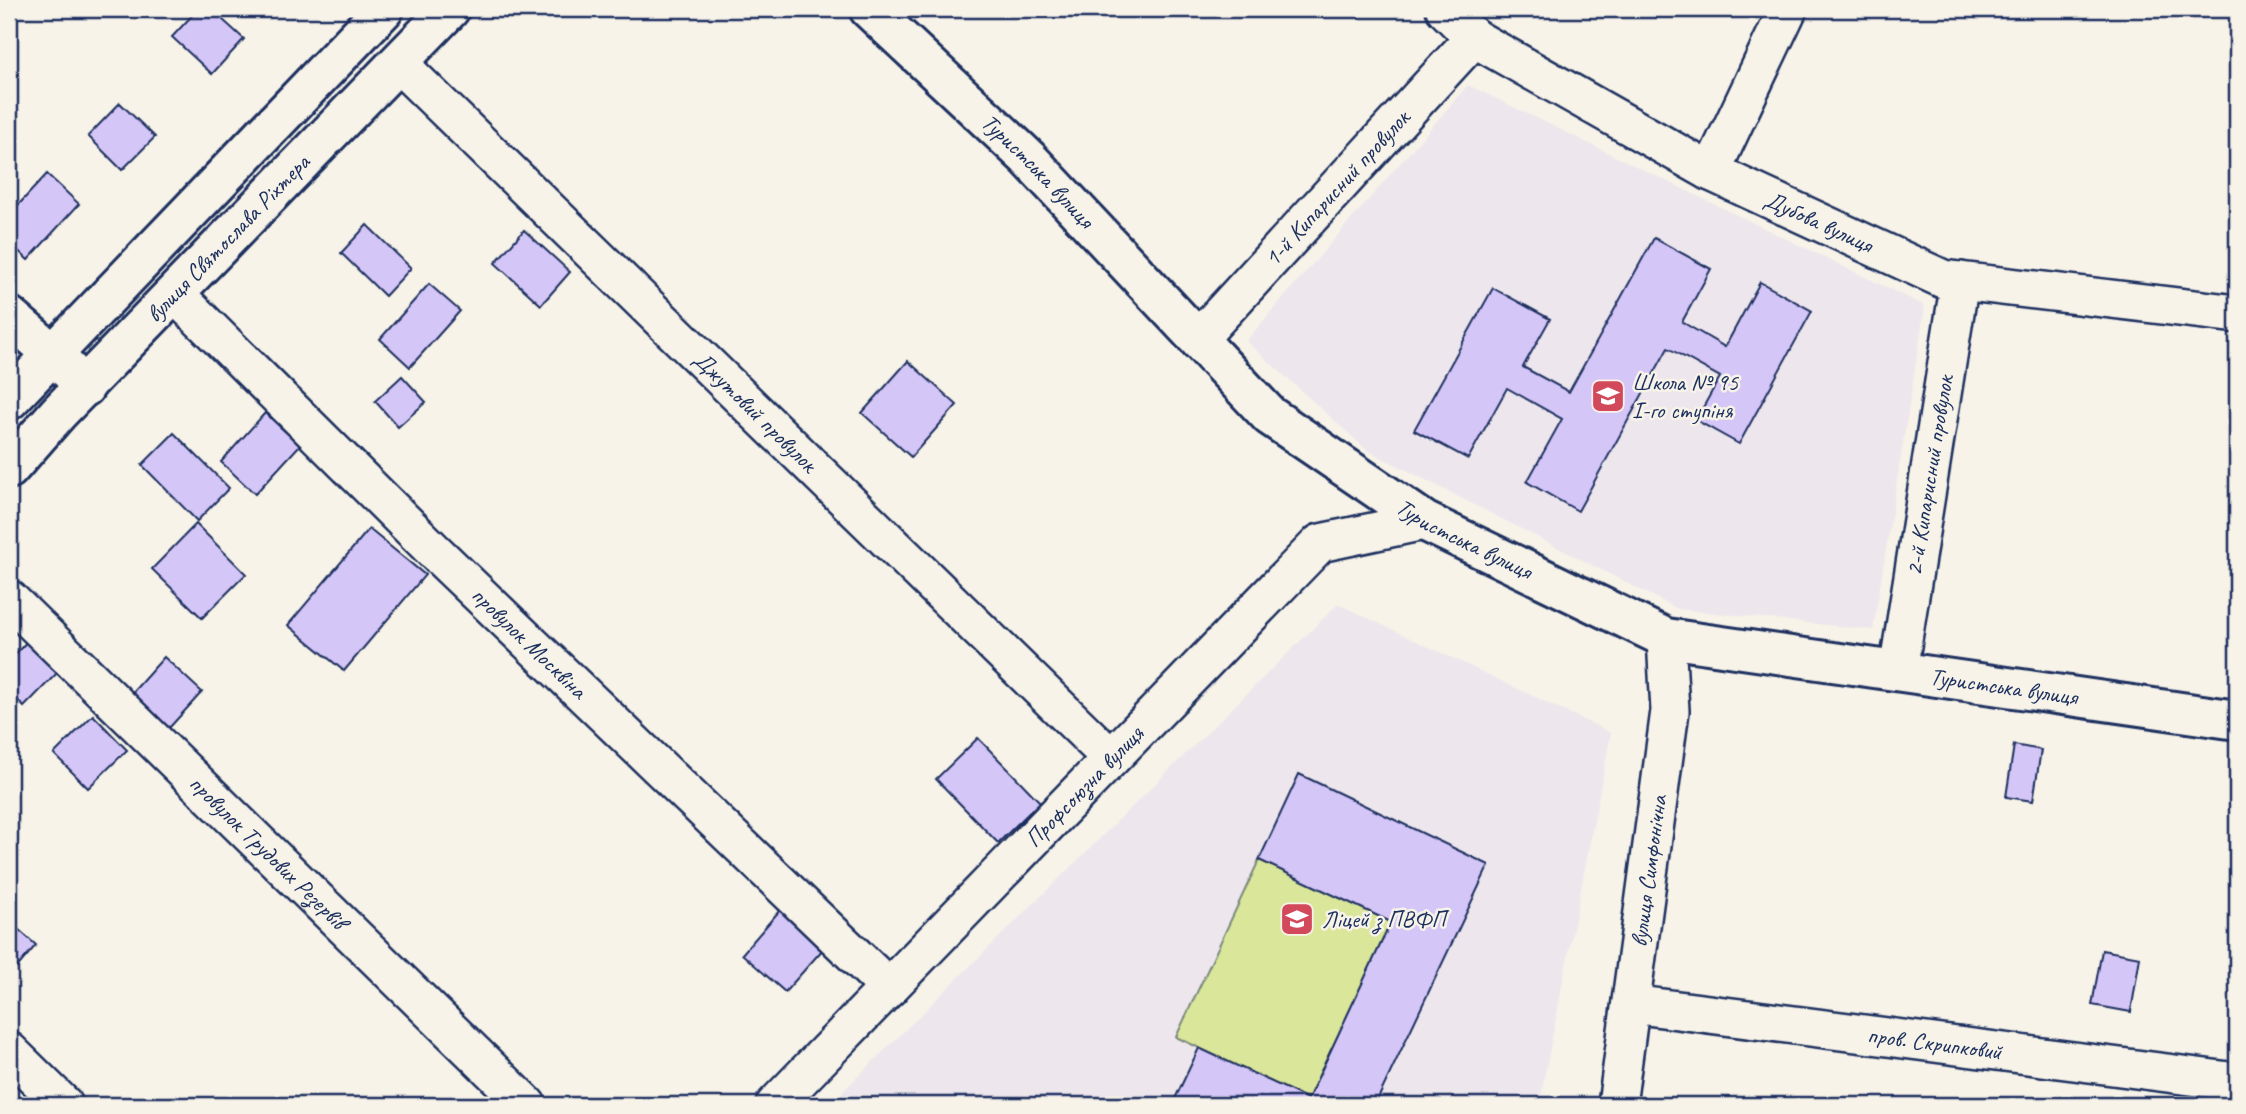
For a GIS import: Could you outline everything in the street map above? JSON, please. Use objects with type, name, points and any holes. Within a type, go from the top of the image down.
[{"type":"street","name":"вулиця Святослава Ріхтера","points":[[9,400],[384,9]]},
{"type":"street","name":"вулиця Святослава Ріхтера","points":[[9,469],[58,413],[450,9]]},
{"type":"street","name":"Туристська вулиця","points":[[869,9],[1028,158],[1270,416],[1424,521],[1666,638],[2237,720]]},
{"type":"street","name":"Дубова вулиця","points":[[1445,9],[1474,38],[1711,172],[1943,279],[2237,314]]},
{"type":"street","points":[[1711,172],[1788,9]]},
{"type":"street","name":"1-й Кипарисний провулок","points":[[1198,339],[1474,38]]},
{"type":"street","name":"Джутовий провулок","points":[[398,63],[1111,758]]},
{"type":"street","name":"2-й Кипарисний провулок","points":[[1898,671],[1960,281]]},
{"type":"street","name":"провулок Москвіна","points":[[175,294],[433,550],[888,988]]},
{"type":"street","points":[[9,316],[52,353],[85,387]]},
{"type":"street","name":"Профсоюзна вулиця","points":[[775,1105],[1320,542],[1424,521]]},
{"type":"street","name":"провулок Трудових Резервів","points":[[9,599],[527,1105]]},
{"type":"street","name":"вулиця Симфонічна","points":[[1617,1105],[1670,711],[1666,638]]},
{"type":"street","name":"пров. Скрипковий","points":[[1631,1004],[2237,1082]]},
{"type":"street","points":[[9,1051],[64,1105]]},
{"type":"shaded area","name":"Школа № 95 І-го ступіня","points":[[1468,85],[1925,306],[1873,630],[1678,609],[1367,450],[1246,341]]},
{"type":"shaded area","name":"Ліцей з ПВФП","points":[[1338,604],[1611,733],[1539,1105],[829,1105]]},
{"type":"green space","points":[[1259,860],[1391,922],[1308,1099],[1176,1037]]},
{"type":"building","points":[[198,9],[211,9],[244,39],[212,74],[172,37]]},
{"type":"building","points":[[120,103],[155,137],[122,170],[88,136]]},
{"type":"building","points":[[47,174],[79,204],[28,260],[9,242],[9,215]]},
{"type":"building","points":[[367,225],[411,268],[385,296],[341,253]]},
{"type":"building","points":[[524,230],[570,272],[541,305],[495,263]]},
{"type":"building","points":[[1654,238],[1711,269],[1682,322],[1725,347],[1760,282],[1812,311],[1739,444],[1696,420],[1720,377],[1668,348],[1578,511],[1527,482],[1562,419],[1507,388],[1468,459],[1414,430],[1493,288],[1550,319],[1523,367],[1569,392]]},
{"type":"building","points":[[429,284],[460,311],[410,367],[380,339]]},
{"type":"building","points":[[908,361],[957,405],[911,457],[862,413]]},
{"type":"building","points":[[402,376],[426,402],[398,427],[375,401]]},
{"type":"building","points":[[265,413],[300,445],[255,494],[221,462]]},
{"type":"building","points":[[174,433],[229,488],[197,521],[142,465]]},
{"type":"building","points":[[196,524],[246,574],[202,618],[152,569]]},
{"type":"building","points":[[369,529],[425,575],[344,671],[288,625]]},
{"type":"building","points":[[31,637],[62,668],[24,707],[9,691],[9,661]]},
{"type":"building","points":[[164,657],[202,692],[169,728],[131,694]]},
{"type":"building","points":[[93,715],[127,750],[88,788],[54,754]]},
{"type":"building","points":[[978,738],[1040,802],[998,843],[936,779]]},
{"type":"building","points":[[2014,745],[2041,750],[2033,801],[2006,797]]},
{"type":"building","points":[[1299,774],[1489,865],[1375,1105],[1176,1105],[1173,1103],[1199,1048],[1308,1099],[1391,922],[1259,860]]},
{"type":"building","points":[[780,910],[824,948],[785,992],[742,954]]},
{"type":"building","points":[[9,921],[36,945],[9,977]]},
{"type":"building","points":[[2102,950],[2140,957],[2131,1012],[2092,1005]]},
{"type":"place","name":"Школа № 95 І-го ступіня","points":[[1608,396]]},
{"type":"place","name":"Ліцей з ПВФП","points":[[1297,919]]}]
